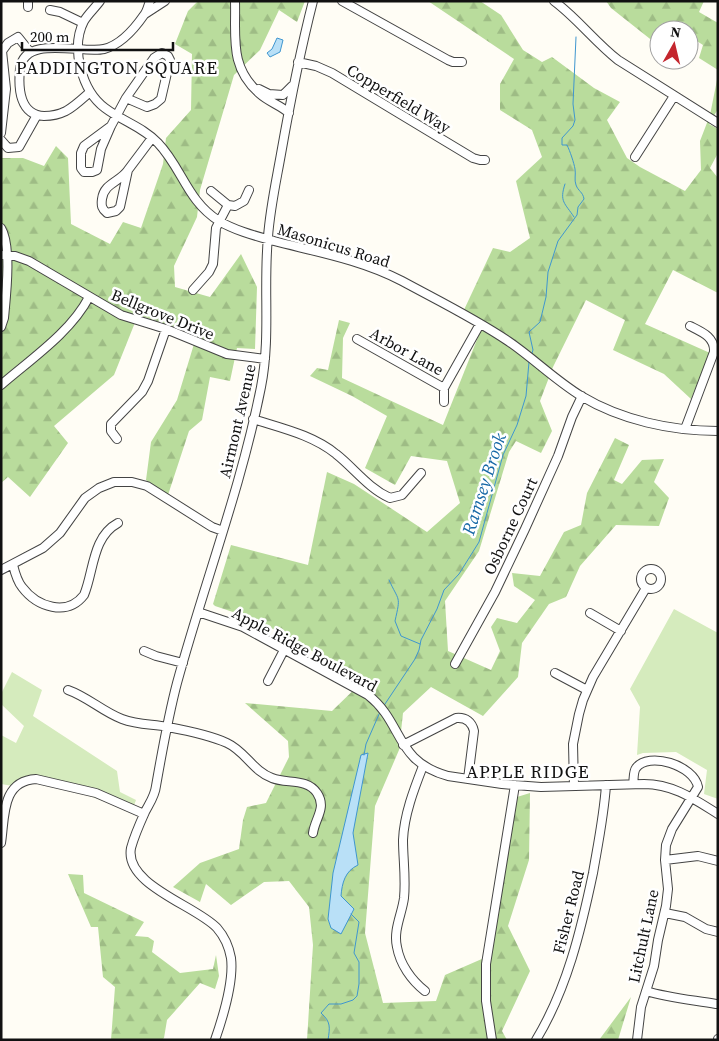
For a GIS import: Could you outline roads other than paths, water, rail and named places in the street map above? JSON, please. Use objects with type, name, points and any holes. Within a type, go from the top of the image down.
[{"type":"street","name":"Masonicus Road","points":[[100,1],[83,23],[79,49],[80,72],[90,92],[99,103],[152,138],[166,152],[202,208],[219,221],[241,231],[349,260],[381,272],[507,340],[582,396],[611,410],[636,419],[686,429],[718,431]]},
{"type":"street","points":[[145,14],[150,1]]},
{"type":"street","points":[[90,92],[61,113],[46,116],[37,115],[26,108],[21,99],[20,68],[22,60],[30,52],[50,48],[97,50],[114,45],[145,14],[165,1]]},
{"type":"street","points":[[236,1],[236,58],[243,74],[260,94],[288,113]]},
{"type":"street","name":"Airmont Avenue","points":[[215,1040],[228,997],[232,967],[229,951],[222,935],[210,922],[168,896],[135,869],[131,852],[144,814],[156,789],[156,780],[167,727],[183,663],[223,531],[261,389],[265,359],[267,239],[288,113],[313,1]]},
{"type":"street","points":[[342,1],[448,60],[462,62]]},
{"type":"street","points":[[554,1],[609,53],[718,123]]},
{"type":"street","points":[[50,10],[60,12],[83,23]]},
{"type":"street","points":[[1,133],[6,92],[2,55],[4,47],[18,37],[30,52]]},
{"type":"street","points":[[111,126],[82,149],[81,168],[84,172],[97,170],[101,148],[126,98],[157,56],[162,53],[168,56],[170,60],[163,94],[159,102],[147,107],[126,98]]},
{"type":"street","name":"Copperfield Way","points":[[298,62],[316,66],[332,73],[473,158],[485,160]]},
{"type":"street","points":[[252,86],[269,94],[282,95],[294,84]]},
{"type":"street","points":[[6,92],[20,92]]},
{"type":"street","points":[[635,157],[674,96]]},
{"type":"street","points":[[1,140],[8,148],[19,147],[37,115]]},
{"type":"street","points":[[128,170],[120,207],[116,211],[107,213],[102,205],[104,190],[124,176],[128,170],[152,138]]},
{"type":"street","points":[[212,191],[228,205],[235,206],[244,201],[250,190]]},
{"type":"street","points":[[193,290],[209,272],[213,264],[214,237],[219,221],[228,205]]},
{"type":"street","points":[[1,228],[7,244],[4,255],[4,318],[1,327]]},
{"type":"street","name":"Bellgrove Drive","points":[[4,255],[29,261],[121,315],[166,329],[227,354],[265,359]]},
{"type":"street","points":[[1,385],[66,329],[78,317],[90,297]]},
{"type":"street","points":[[444,402],[444,388],[480,324]]},
{"type":"street","points":[[686,429],[714,352],[712,340],[706,334],[690,326]]},
{"type":"street","points":[[117,439],[111,431],[111,424],[132,404],[145,386],[166,329]]},
{"type":"street","name":"Arbor Lane","points":[[356,340],[444,388]]},
{"type":"street","name":"Osborne Court","points":[[455,664],[495,592],[558,456],[582,396]]},
{"type":"street","points":[[253,419],[312,439],[323,445],[337,454],[375,489],[390,498],[402,496],[421,473]]},
{"type":"street","points":[[1,570],[33,555],[52,541],[69,522],[80,504],[92,492],[114,482],[132,482],[147,486],[212,527],[223,531]]},
{"type":"street","points":[[13,565],[21,586],[31,596],[53,607],[64,608],[70,606],[84,595],[94,556],[104,535],[118,523]]},
{"type":"street","points":[[574,786],[574,738],[578,714],[587,690],[646,588]]},
{"type":"street","name":"Apple Ridge Boulevard","points":[[198,612],[243,627],[375,701],[386,714],[403,745],[414,758],[423,766],[438,774],[515,785],[663,785],[692,798],[718,814]]},
{"type":"street","points":[[590,613],[621,631]]},
{"type":"street","points":[[268,681],[284,650]]},
{"type":"street","points":[[144,651],[183,663]]},
{"type":"street","points":[[555,673],[587,690]]},
{"type":"street","points":[[68,690],[84,696],[121,718],[147,726],[167,727],[227,743],[241,752],[256,768],[269,777],[299,782],[309,786],[318,794],[321,804],[320,815],[313,833]]},
{"type":"street","points":[[403,745],[456,718],[468,720],[474,727],[468,779]]},
{"type":"street","name":"Litchult Lane","points":[[633,784],[636,768],[642,764],[655,761],[673,763],[687,771],[697,780],[698,787],[669,837],[665,860],[668,889],[665,913],[654,966],[638,1020],[637,1040]]},
{"type":"street","points":[[423,766],[416,783],[404,828],[405,890],[396,940],[397,948],[409,975],[425,991]]},
{"type":"street","points":[[1,843],[8,798],[14,788],[30,780],[96,793],[144,814]]},
{"type":"street","points":[[492,1040],[486,1001],[486,964],[515,785]]},
{"type":"street","name":"Fisher Road","points":[[536,1040],[558,995],[576,948],[598,845],[606,785]]},
{"type":"street","points":[[665,860],[698,856],[718,860]]},
{"type":"street","points":[[665,913],[685,917],[706,930],[718,932]]},
{"type":"street","points":[[646,991],[669,997],[716,1004]]},
{"type":"water","points":[[277,38],[283,40],[280,52],[270,57],[267,53],[272,49]]},
{"type":"water","points":[[368,753],[353,833],[358,865],[347,874],[341,896],[354,909],[341,934],[331,928],[328,919],[333,873],[361,755]]},
{"type":"waterway","name":"Ramsey Brook","points":[[531,356],[533,350],[529,332],[540,322],[546,297],[548,272],[558,241],[577,215],[578,207],[584,199],[576,185],[573,160],[567,145],[562,145],[562,138],[573,126],[575,120],[573,104],[576,37]]},
{"type":"waterway","points":[[565,184],[563,199],[574,217]]},
{"type":"waterway","name":"Ramsey Brook","points":[[383,707],[415,659],[421,640],[437,609],[444,590],[459,574],[479,542],[503,455],[517,425],[526,396],[529,362]]},
{"type":"waterway","points":[[389,580],[398,599],[395,621],[401,636],[420,644]]},
{"type":"waterway","name":"Ramsey Brook","points":[[364,755],[366,744],[380,712]]},
{"type":"waterway","name":"Ramsey Brook","points":[[328,1040],[329,1025],[327,1019],[321,1013],[329,1004],[341,1004],[353,1000],[357,996],[359,962],[354,953],[359,922],[351,914]]},
{"type":"district","name":"PADDINGTON SQUARE","points":[[117,68]]},
{"type":"district","name":"APPLE RIDGE","points":[[528,772]]}]
